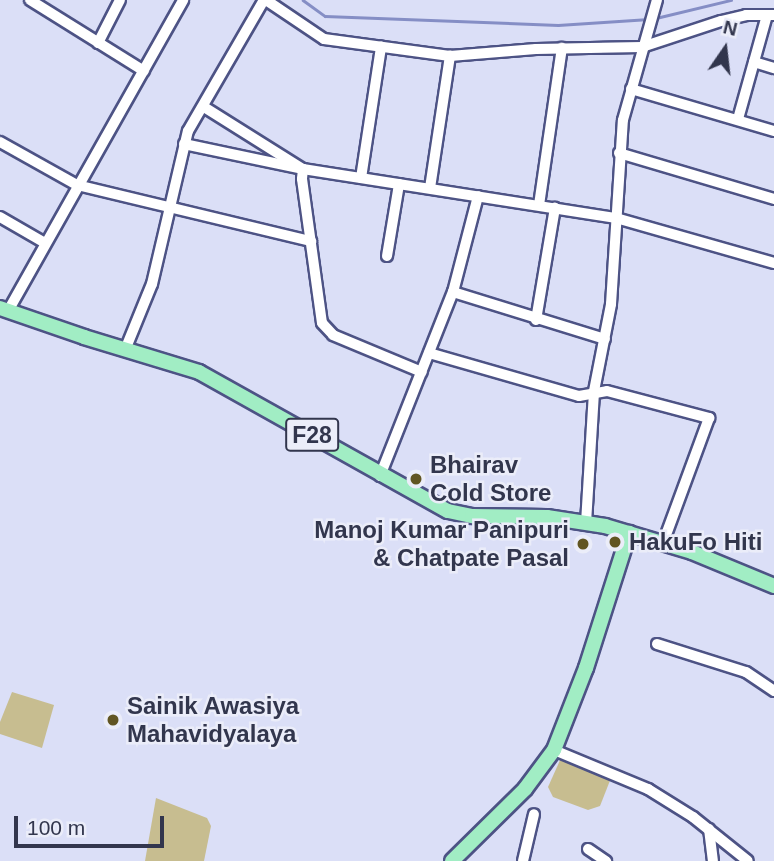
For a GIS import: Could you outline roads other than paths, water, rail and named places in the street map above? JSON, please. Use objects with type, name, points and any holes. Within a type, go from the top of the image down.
[{"type":"main road","name":"F28","points":[[4,309],[200,372],[380,476],[457,514],[535,516],[586,523],[663,543],[774,586]]},
{"type":"main road","points":[[452,861],[525,789],[554,750],[586,668],[629,533]]},
{"type":"street","points":[[30,0],[144,71]]},
{"type":"street","points":[[98,43],[120,0]]},
{"type":"street","points":[[4,309],[45,243],[183,0]]},
{"type":"street","points":[[125,350],[152,284],[188,131],[265,0],[324,39],[450,55],[562,48],[642,47],[721,21],[771,15],[738,119]]},
{"type":"street","points":[[586,523],[594,391],[611,304],[619,153],[631,89],[657,0]]},
{"type":"street","points":[[360,177],[381,47]]},
{"type":"street","points":[[539,205],[562,48]]},
{"type":"street","points":[[430,188],[450,55]]},
{"type":"street","points":[[754,62],[774,68]]},
{"type":"street","points":[[631,89],[774,131]]},
{"type":"street","points":[[204,107],[303,169]]},
{"type":"street","points":[[0,142],[77,185],[171,210],[312,241]]},
{"type":"street","points":[[184,144],[303,169],[616,218],[774,263]]},
{"type":"street","points":[[619,153],[774,199]]},
{"type":"street","points":[[303,169],[322,323],[333,335],[422,372]]},
{"type":"street","points":[[387,256],[399,184]]},
{"type":"street","points":[[380,476],[453,292],[478,196]]},
{"type":"street","points":[[536,320],[555,208]]},
{"type":"street","points":[[0,216],[45,243]]},
{"type":"street","points":[[453,292],[604,339]]},
{"type":"street","points":[[429,354],[579,396],[594,391],[607,391],[709,418],[663,543]]},
{"type":"street","points":[[657,644],[746,672],[774,691]]},
{"type":"street","points":[[554,750],[648,789],[709,829],[748,861]]},
{"type":"street","points":[[523,861],[534,814]]},
{"type":"street","points":[[709,829],[713,861]]},
{"type":"street","points":[[588,849],[606,861]]},
{"type":"waterway","points":[[303,0],[325,16],[558,25],[649,19]]},
{"type":"waterway","points":[[656,18],[731,0]]},
{"type":"place","name":"Bhairav Cold Store","points":[[416,479]]},
{"type":"place","name":"HakuFo Hiti","points":[[615,542]]},
{"type":"place","name":"Manoj Kumar Panipuri & Chatpate Pasal","points":[[583,544]]},
{"type":"place","name":"Sainik Awasiya Mahavidyalaya","points":[[113,720]]}]
